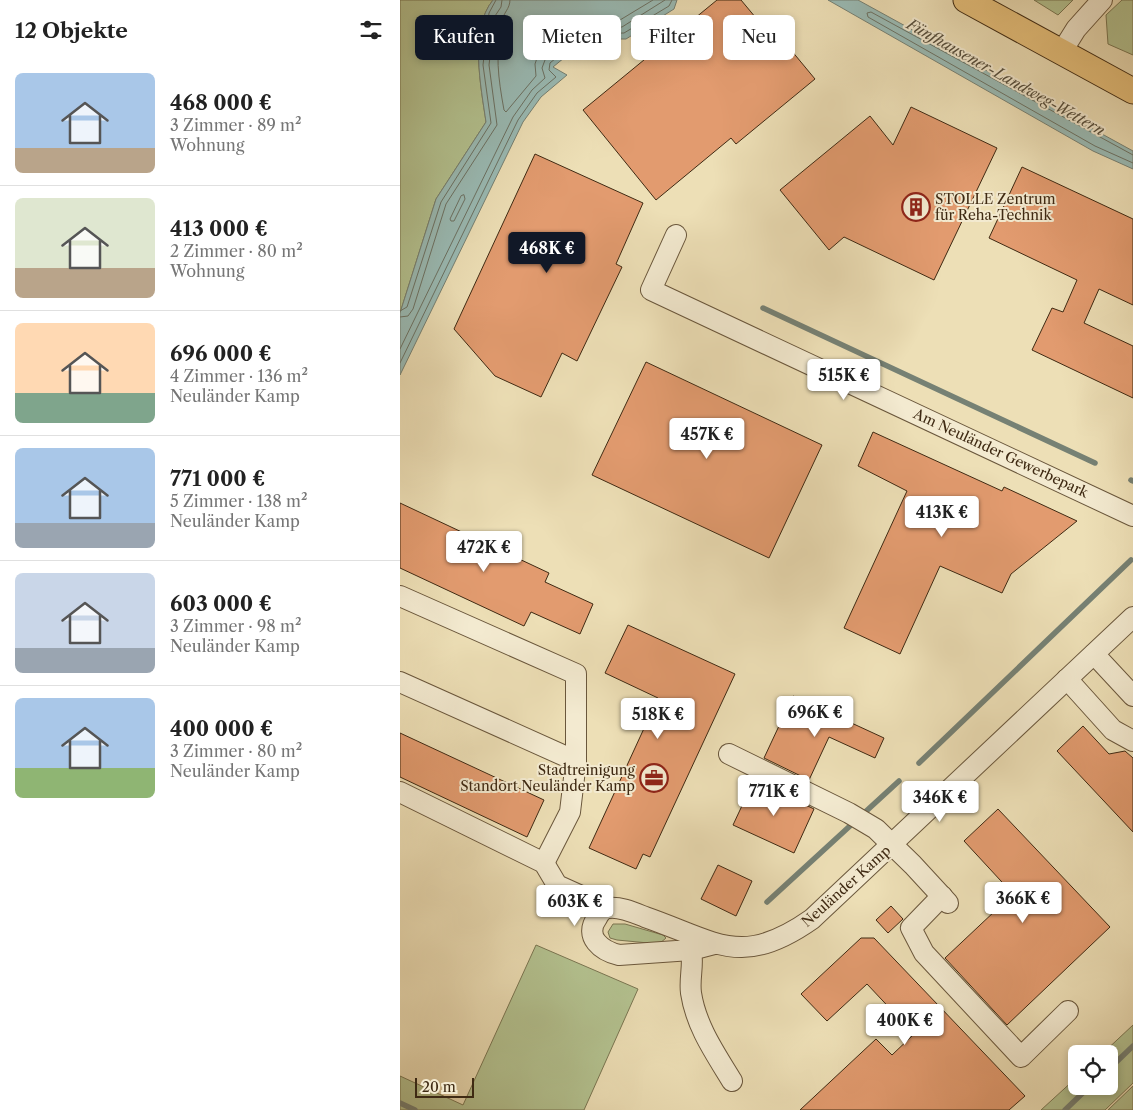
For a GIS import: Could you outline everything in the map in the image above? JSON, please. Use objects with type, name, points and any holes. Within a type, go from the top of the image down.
[{"type":"main road","points":[[966,0],[1133,91]]},
{"type":"street","points":[[1061,53],[1076,29],[1102,0]]},
{"type":"street","name":"Am Neuländer Gewerbepark","points":[[676,235],[651,290],[1133,516]]},
{"type":"street","points":[[400,596],[576,674],[576,761],[570,812],[544,863]]},
{"type":"street","name":"Neuländer Kamp","points":[[714,944],[690,950],[619,955],[608,952],[599,946],[594,939],[592,929],[600,913],[608,908],[620,909],[644,916],[714,944],[735,948],[763,946],[789,935],[812,919],[1133,617]]},
{"type":"street","points":[[1094,654],[1133,696]]},
{"type":"street","points":[[1067,679],[1113,730],[1133,741]]},
{"type":"street","points":[[400,682],[576,761]]},
{"type":"street","points":[[729,754],[849,813],[876,829],[892,844],[945,900],[912,928],[924,954],[1021,1057],[1068,1011]]},
{"type":"street","points":[[400,792],[544,863],[557,885],[608,908]]},
{"type":"street","points":[[690,950],[694,964],[691,992],[700,1026],[732,1081]]},
{"type":"green space","points":[[400,0],[493,0],[485,15],[415,15],[415,60],[479,60],[486,122],[436,199],[400,313]]},
{"type":"green space","points":[[1034,0],[1073,0],[1058,15]]},
{"type":"green space","points":[[1122,0],[1133,0],[1133,55],[1108,44],[1106,15]]},
{"type":"green space","points":[[613,924],[625,924],[663,935],[666,938],[659,944],[617,940],[610,938],[608,932]]},
{"type":"green space","points":[[536,945],[638,989],[584,1110],[400,1110],[400,1076],[463,1105]]},
{"type":"green space","points":[[1133,1025],[1133,1083],[1105,1110],[1041,1110],[1068,1085],[1068,1095],[1118,1095],[1118,1045],[1112,1045]]},
{"type":"green space","points":[[1133,1086],[1133,1110],[1108,1110]]},
{"type":"water","points":[[493,0],[677,0],[674,9],[664,15],[631,15],[631,36],[626,39],[621,39],[621,15],[523,15],[523,60],[562,60],[553,67],[567,75],[541,97],[523,122],[400,375],[400,313],[436,199],[486,122],[479,60],[513,60],[513,15],[485,15]]},
{"type":"water","points":[[828,0],[858,0],[1133,151],[1133,169],[1093,151]]},
{"type":"building","points":[[717,0],[741,0],[754,15],[723,15],[723,60],[795,60],[795,55],[815,79],[736,144],[731,138],[656,200],[583,110],[644,60],[713,60],[713,15],[699,15]]},
{"type":"building","name":"STOLLE Zentrum für Reha-Technik","points":[[911,107],[997,148],[934,280],[844,237],[829,250],[780,190],[870,116],[893,145]]},
{"type":"building","points":[[535,154],[643,203],[616,264],[622,267],[577,361],[562,353],[541,397],[495,376],[454,329]]},
{"type":"building","points":[[1022,167],[1133,219],[1133,305],[1099,289],[1084,323],[1133,346],[1133,398],[1032,350],[1052,308],[1063,312],[1077,280],[989,238]]},
{"type":"building","points":[[646,362],[822,445],[769,558],[592,475]]},
{"type":"building","points":[[873,432],[1002,491],[1004,487],[1077,521],[1011,574],[1002,593],[940,566],[900,654],[844,628],[907,491],[858,466]]},
{"type":"building","points":[[400,503],[549,573],[545,582],[593,604],[580,634],[531,612],[524,626],[400,568]]},
{"type":"building","name":"Stadtreinigung Standort Neuländer Kamp","points":[[628,625],[735,674],[650,857],[643,854],[636,869],[589,848],[658,698],[605,673]]},
{"type":"building","points":[[793,696],[884,738],[875,758],[829,737],[809,780],[764,758]]},
{"type":"building","points":[[1083,726],[1109,754],[1125,751],[1133,758],[1133,832],[1057,751]]},
{"type":"building","points":[[400,733],[544,800],[527,837],[400,777]]},
{"type":"building","points":[[754,780],[814,809],[794,853],[733,825]]},
{"type":"building","points":[[998,809],[1110,927],[1007,1025],[945,958],[1013,894],[964,841]]},
{"type":"building","points":[[718,865],[752,881],[736,916],[701,899]]},
{"type":"building","points":[[891,906],[903,919],[888,933],[876,920]]},
{"type":"building","points":[[861,938],[874,938],[1025,1096],[1009,1110],[800,1110],[876,1039],[892,1055],[914,1034],[867,984],[827,1021],[801,994]]},
{"type":"waterway","points":[[763,308],[1095,463]]},
{"type":"waterway","points":[[919,763],[1131,560]]},
{"type":"waterway","points":[[767,902],[899,781]]},
{"type":"waterway","points":[[1118,1060],[1133,1046]]},
{"type":"waterway","points":[[1065,1110],[1081,1095]]},
{"type":"waterway","points":[[400,1103],[415,1110]]},
{"type":"place","name":"STOLLE Zentrum für Reha-Technik","points":[[916,207]]},
{"type":"place","name":"Stadtreinigung Standort Neuländer Kamp","points":[[654,778]]},
{"type":"water label","name":"Fünfhausener-Landweg-Wettern","points":[[1006,77]]}]
